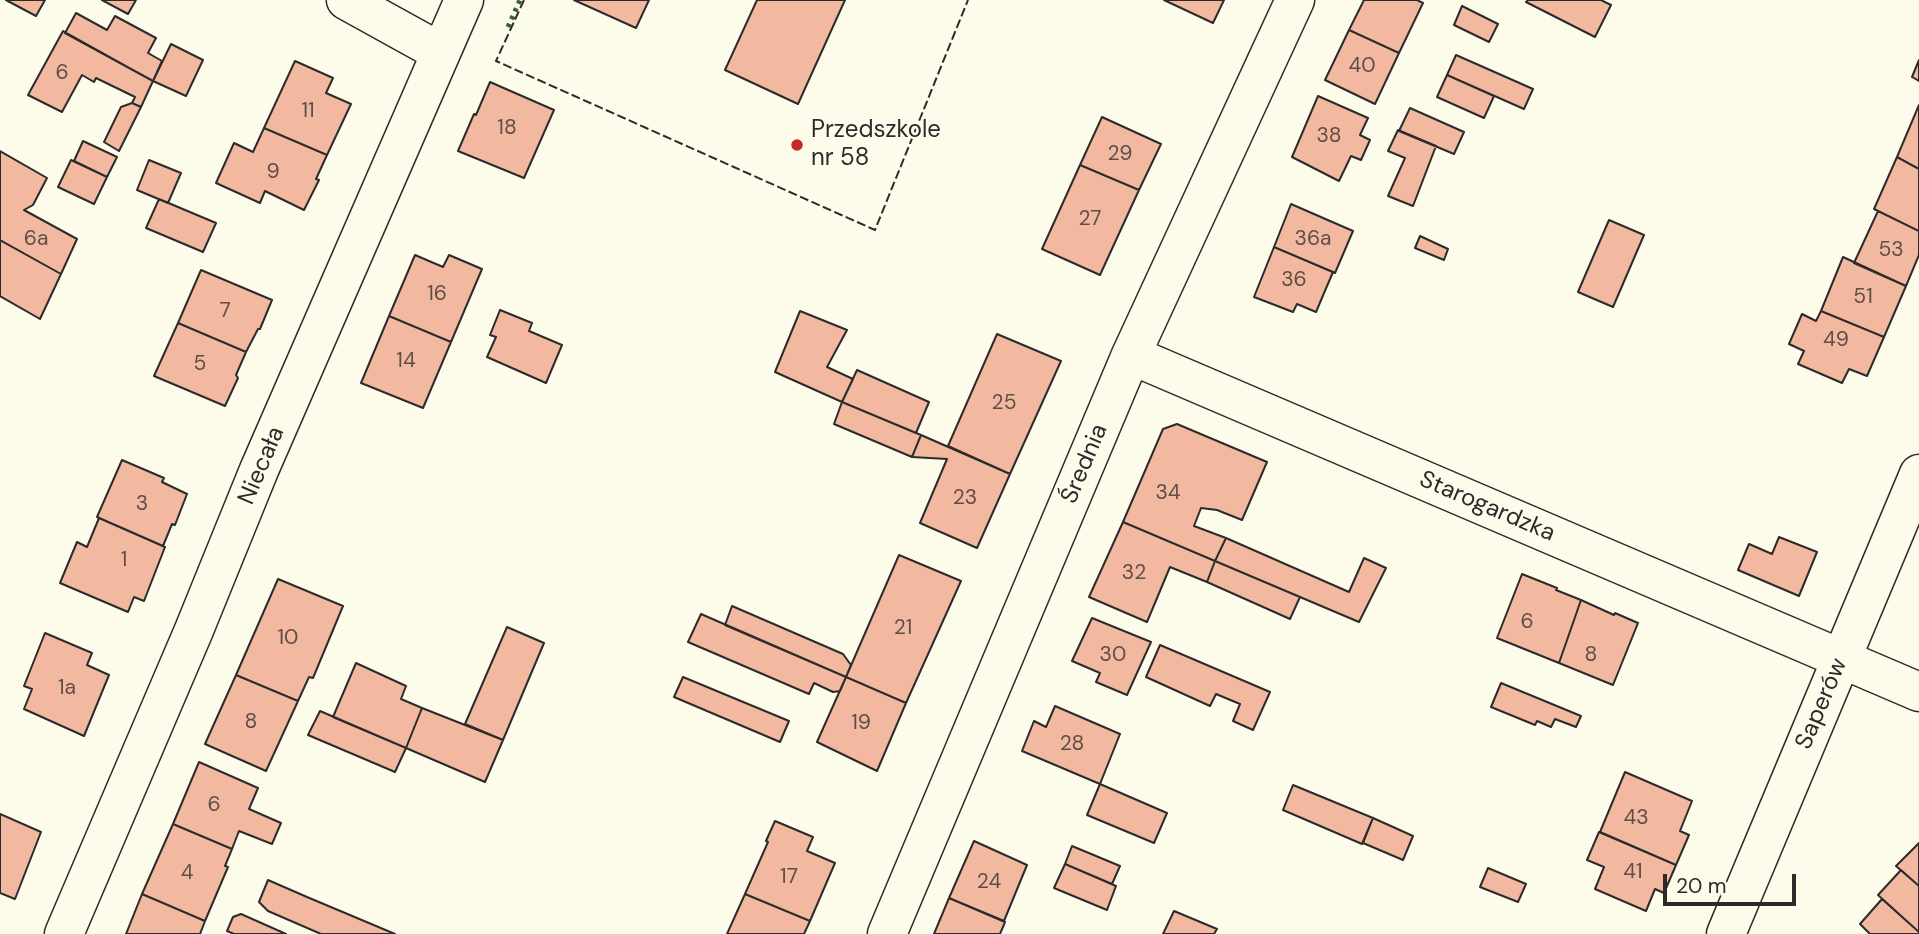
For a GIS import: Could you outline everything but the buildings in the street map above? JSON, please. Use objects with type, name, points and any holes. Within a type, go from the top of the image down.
[{"type":"street","points":[[346,0],[440,52]]},
{"type":"street","name":"Niecała","points":[[64,934],[260,470],[464,0]]},
{"type":"street","name":"Średnia","points":[[887,934],[1131,355],[1296,0]]},
{"type":"street","name":"Starogardzka","points":[[1131,355],[1919,692]]},
{"type":"street","name":"Saperów","points":[[1726,934],[1919,474]]},
{"type":"hedge","points":[[508,27],[520,0]]},
{"type":"fence","points":[[524,0],[496,61],[875,230],[968,0]]},
{"type":"place","name":"Przedszkole nr 58","points":[[797,145]]}]
